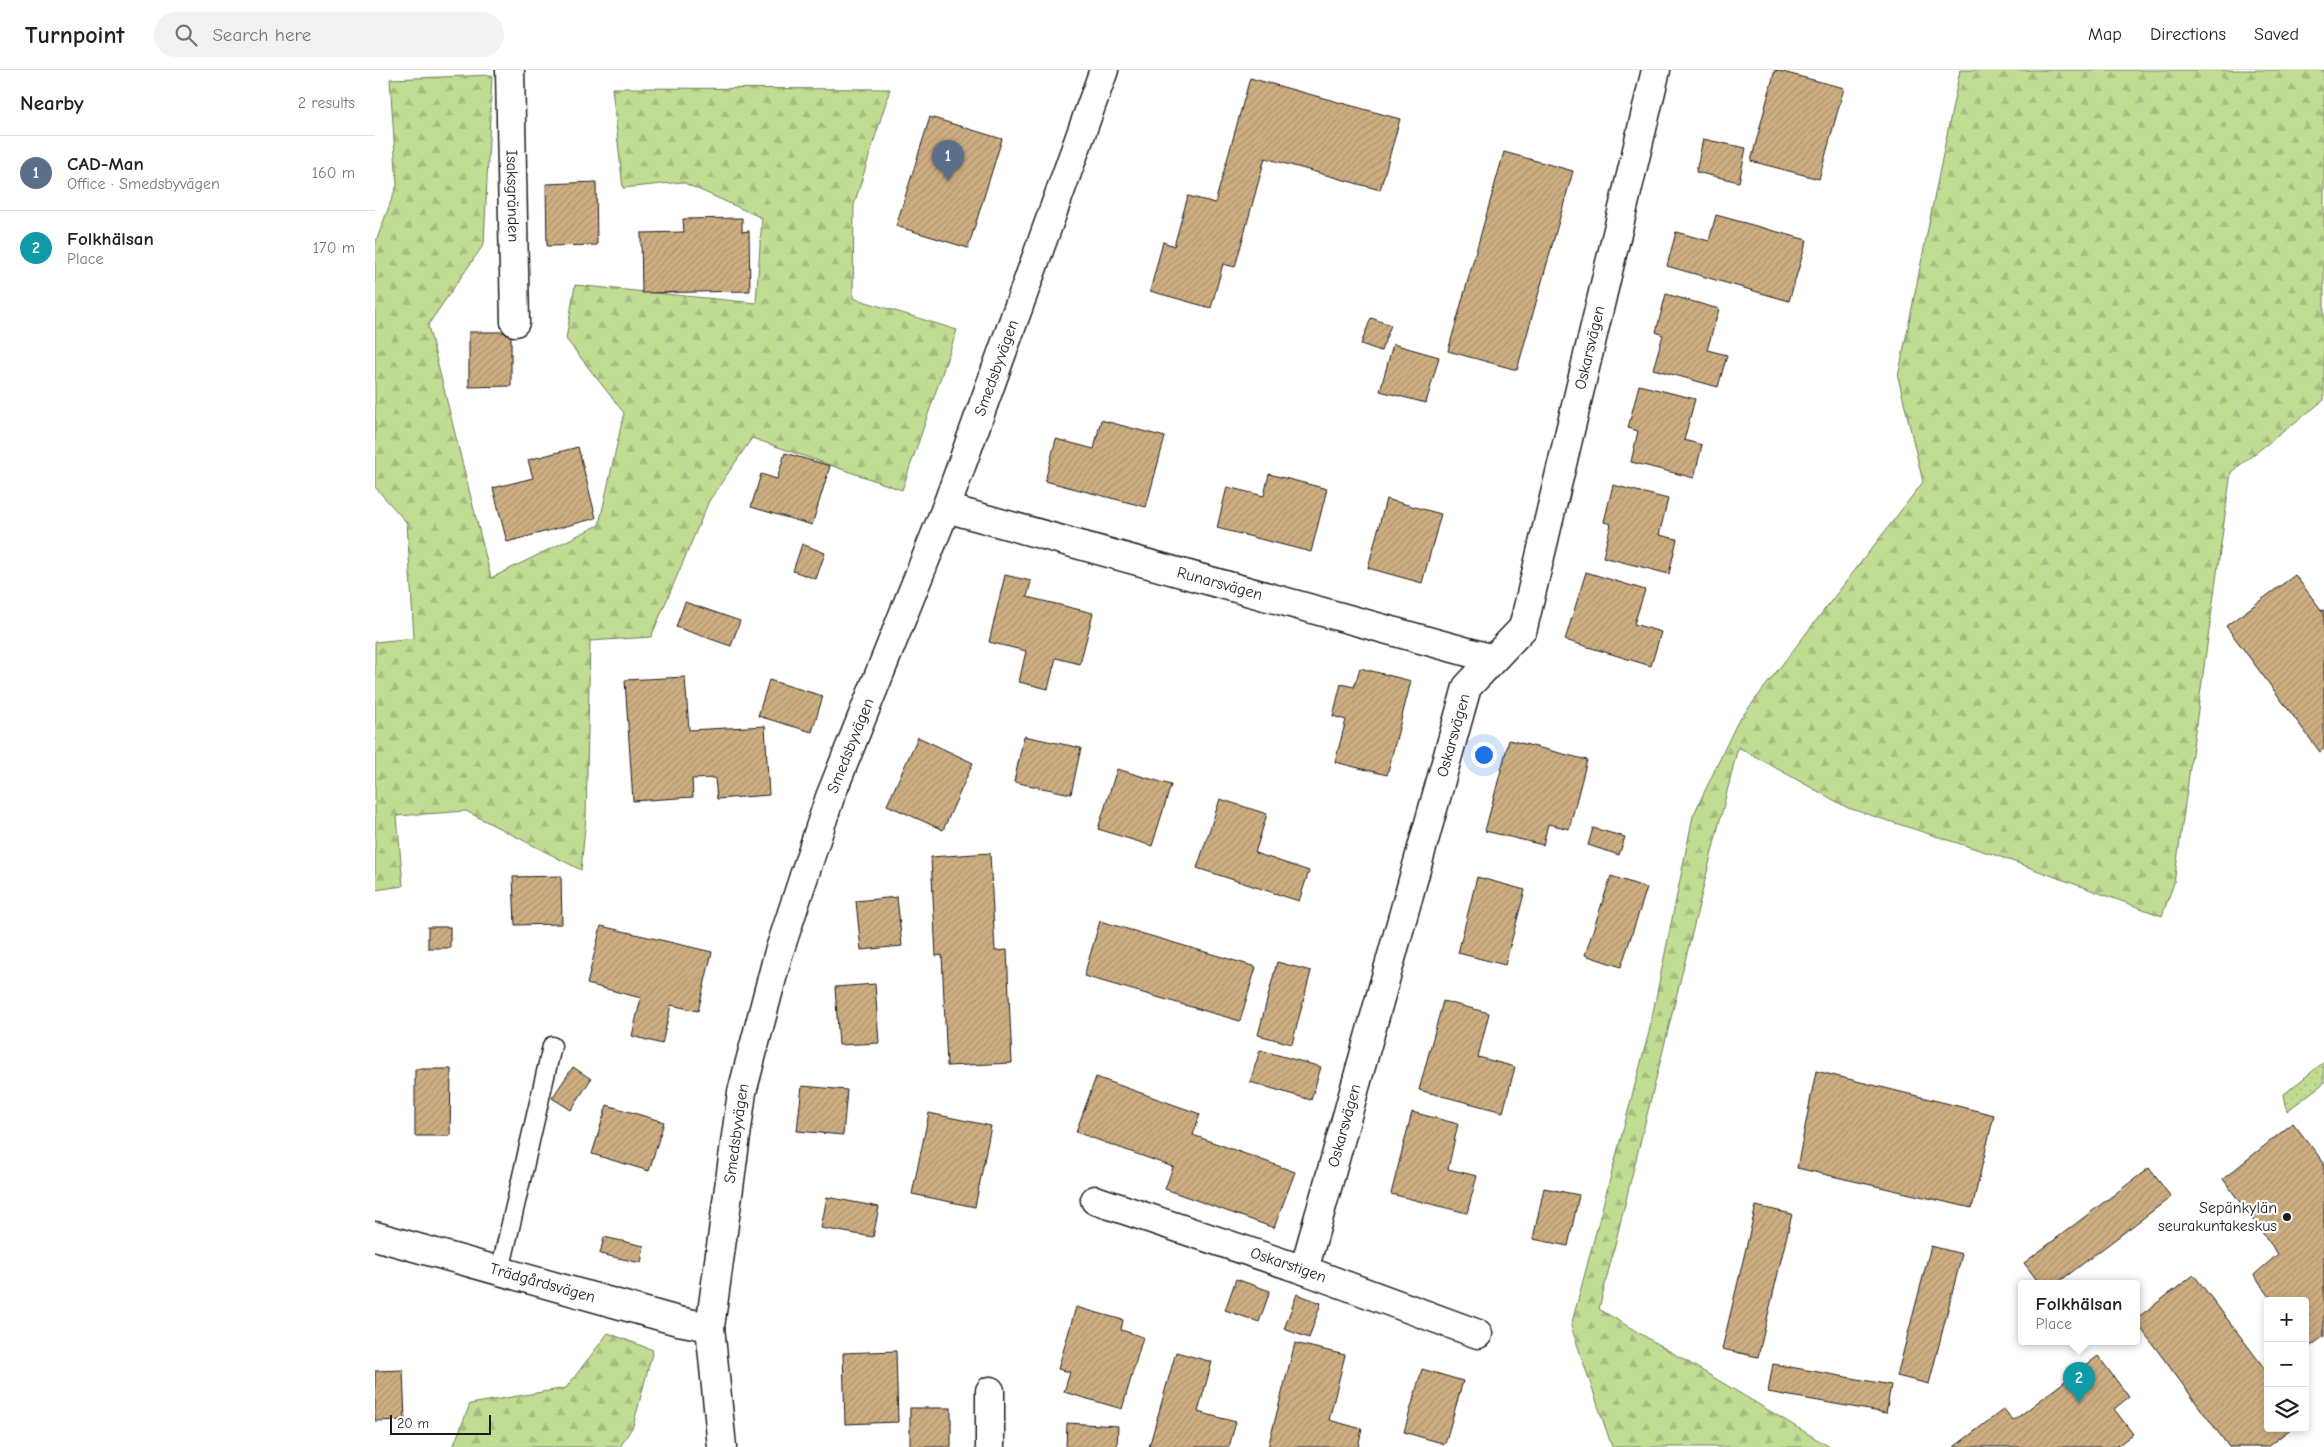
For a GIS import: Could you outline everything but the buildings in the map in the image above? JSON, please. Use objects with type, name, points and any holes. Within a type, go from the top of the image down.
[{"type":"street","name":"Isaksgränden","points":[[510,70],[515,322]]},
{"type":"street","name":"Smedsbyvägen","points":[[723,1447],[709,1327],[741,1092],[778,955],[830,797],[945,508],[1105,70]]},
{"type":"street","name":"Oskarsvägen","points":[[1304,1270],[1467,688],[1523,628],[1656,70]]},
{"type":"street","name":"Runarsvägen","points":[[945,508],[1493,659]]},
{"type":"street","name":"Oskarstigen","points":[[1095,1200],[1304,1270],[1479,1334]]},
{"type":"street","name":"Trädgårdsvägen","points":[[375,1236],[677,1320],[709,1327]]},
{"type":"street","points":[[990,1391],[990,1447]]},
{"type":"lane","points":[[500,1271],[552,1046]]},
{"type":"green space","points":[[1960,70],[2324,70],[2324,400],[2231,472],[2174,883],[2162,916],[1998,856],[1848,808],[1738,747],[1599,1309],[1830,1447],[1612,1447],[1571,1326],[1649,1032],[1693,816],[1737,723],[1923,482],[1898,377]]},
{"type":"green space","points":[[492,75],[484,244],[428,325],[491,578],[599,525],[624,413],[566,339],[575,285],[756,303],[762,218],[682,182],[623,188],[612,88],[890,89],[854,205],[853,298],[957,330],[902,490],[752,438],[709,501],[651,637],[590,641],[586,817],[581,870],[466,811],[397,816],[403,886],[375,890],[375,642],[414,638],[407,523],[375,487],[375,244],[397,185],[390,79]]},
{"type":"green space","points":[[2324,1062],[2324,1083],[2287,1111],[2284,1094]]},
{"type":"green space","points":[[608,1333],[653,1350],[633,1426],[620,1447],[453,1447],[470,1404],[566,1388]]},
{"type":"place","name":"CAD-Man","points":[[948,181]]},
{"type":"place","name":"Sepänkylän seurakuntakeskus","points":[[2287,1217]]},
{"type":"place","name":"Folkhälsan","points":[[2079,1403]]}]
